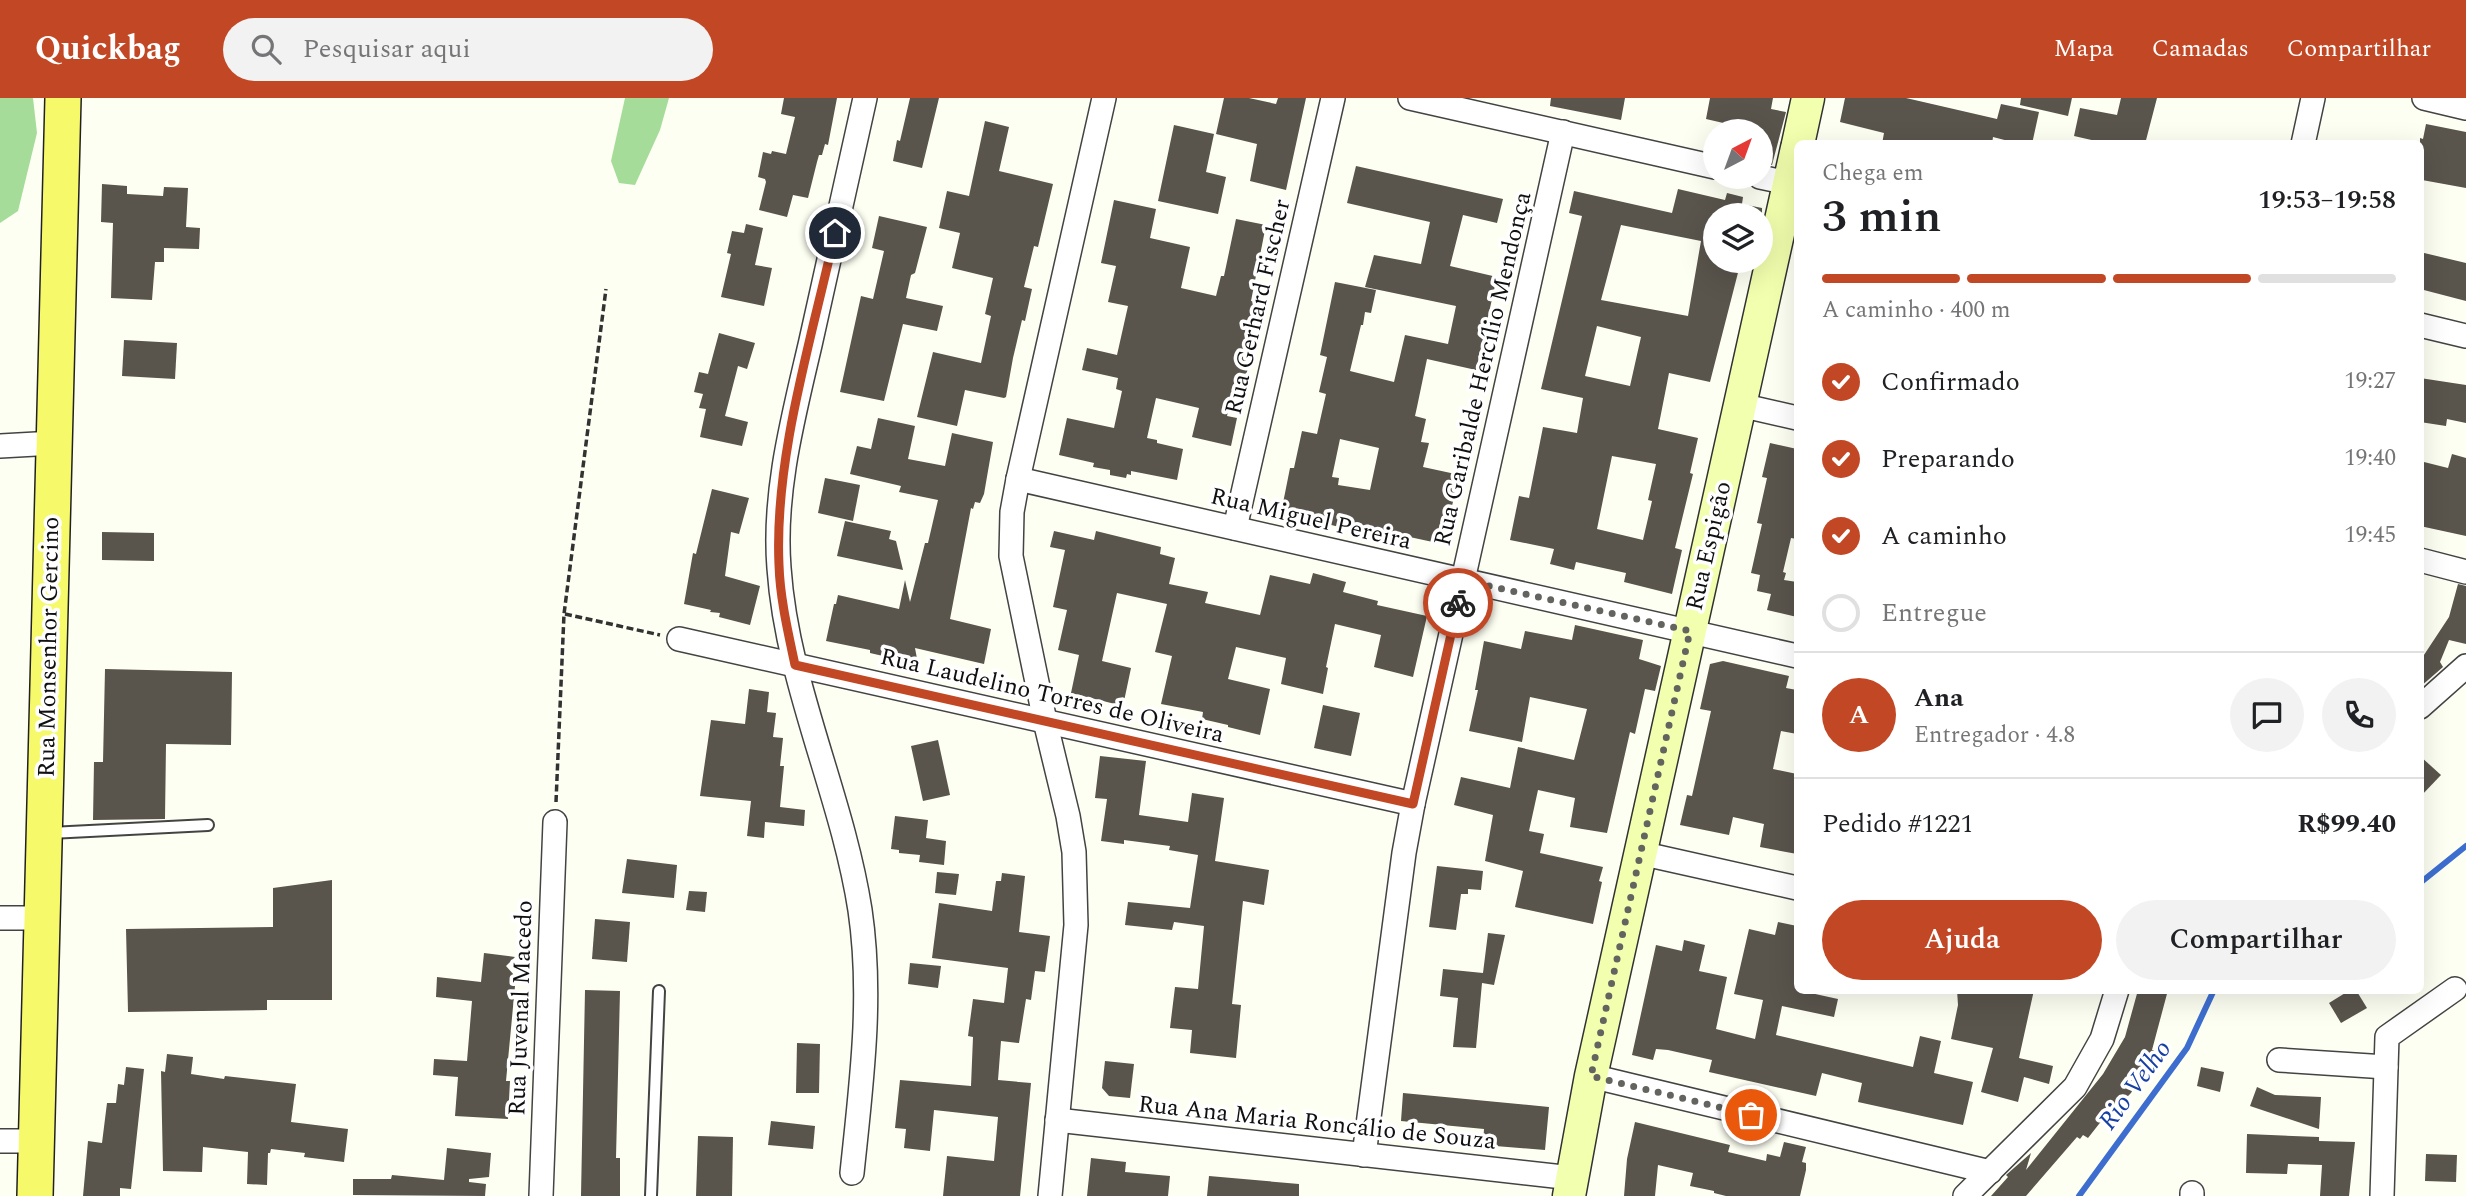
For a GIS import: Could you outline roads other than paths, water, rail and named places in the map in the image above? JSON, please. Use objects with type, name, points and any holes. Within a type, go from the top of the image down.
[{"type":"main road","name":"Rua Monsenhor Gercino","points":[[35,1196],[62,98]]},
{"type":"street","points":[[852,1173],[866,1020],[862,931],[851,865],[795,665],[784,613],[779,567],[782,482],[793,421],[865,98]]},
{"type":"street","points":[[1050,1196],[1076,925],[1074,852],[1012,556],[1012,512],[1104,98]]},
{"type":"street","name":"Rua Gerhard Fischer","points":[[1235,528],[1333,98]]},
{"type":"street","points":[[1410,98],[1703,164]]},
{"type":"street","name":"Rua Espigão","points":[[1799,140],[1808,98]]},
{"type":"street","points":[[2304,140],[2313,98]]},
{"type":"street","points":[[2424,98],[2466,108]]},
{"type":"street","name":"Rua Garibalde Hercílio Mendonça","points":[[1364,1155],[1404,853],[1413,804],[1563,132]]},
{"type":"street","name":"Rua Espigão","points":[[1570,1187],[1591,1076],[1740,405],[1782,182],[1794,155]]},
{"type":"street","points":[[2424,326],[2466,336]]},
{"type":"street","points":[[1740,405],[1794,417]]},
{"type":"street","points":[[0,446],[54,443]]},
{"type":"street","name":"Rua Miguel Pereira","points":[[1018,480],[1794,655]]},
{"type":"street","points":[[2424,561],[2466,572]]},
{"type":"street","name":"Rua Laudelino Torres de Oliveira","points":[[679,639],[1413,804]]},
{"type":"street","points":[[2424,703],[2466,666]]},
{"type":"street","name":"Rua Juvenal Macedo","points":[[541,1196],[555,822]]},
{"type":"street","points":[[1640,853],[1794,887]]},
{"type":"street","points":[[0,918],[42,918]]},
{"type":"street","points":[[2382,1196],[2387,1037],[2455,989]]},
{"type":"street","points":[[1965,1196],[2075,1087],[2102,1039],[2116,994]]},
{"type":"street","points":[[2279,1060],[2386,1067]]},
{"type":"street","points":[[1591,1076],[1990,1172]]},
{"type":"street","name":"Rua Ana Maria Roncálio de Souza","points":[[1057,1120],[1364,1155],[1570,1187]]},
{"type":"street","points":[[0,1141],[36,1141]]},
{"type":"lane","points":[[44,834],[208,825]]},
{"type":"lane","points":[[651,1196],[659,991]]},
{"type":"waterway","name":"Rio Velho","points":[[2424,880],[2466,846]]},
{"type":"waterway","name":"Rio Velho","points":[[2079,1196],[2187,1048],[2212,994]]}]
